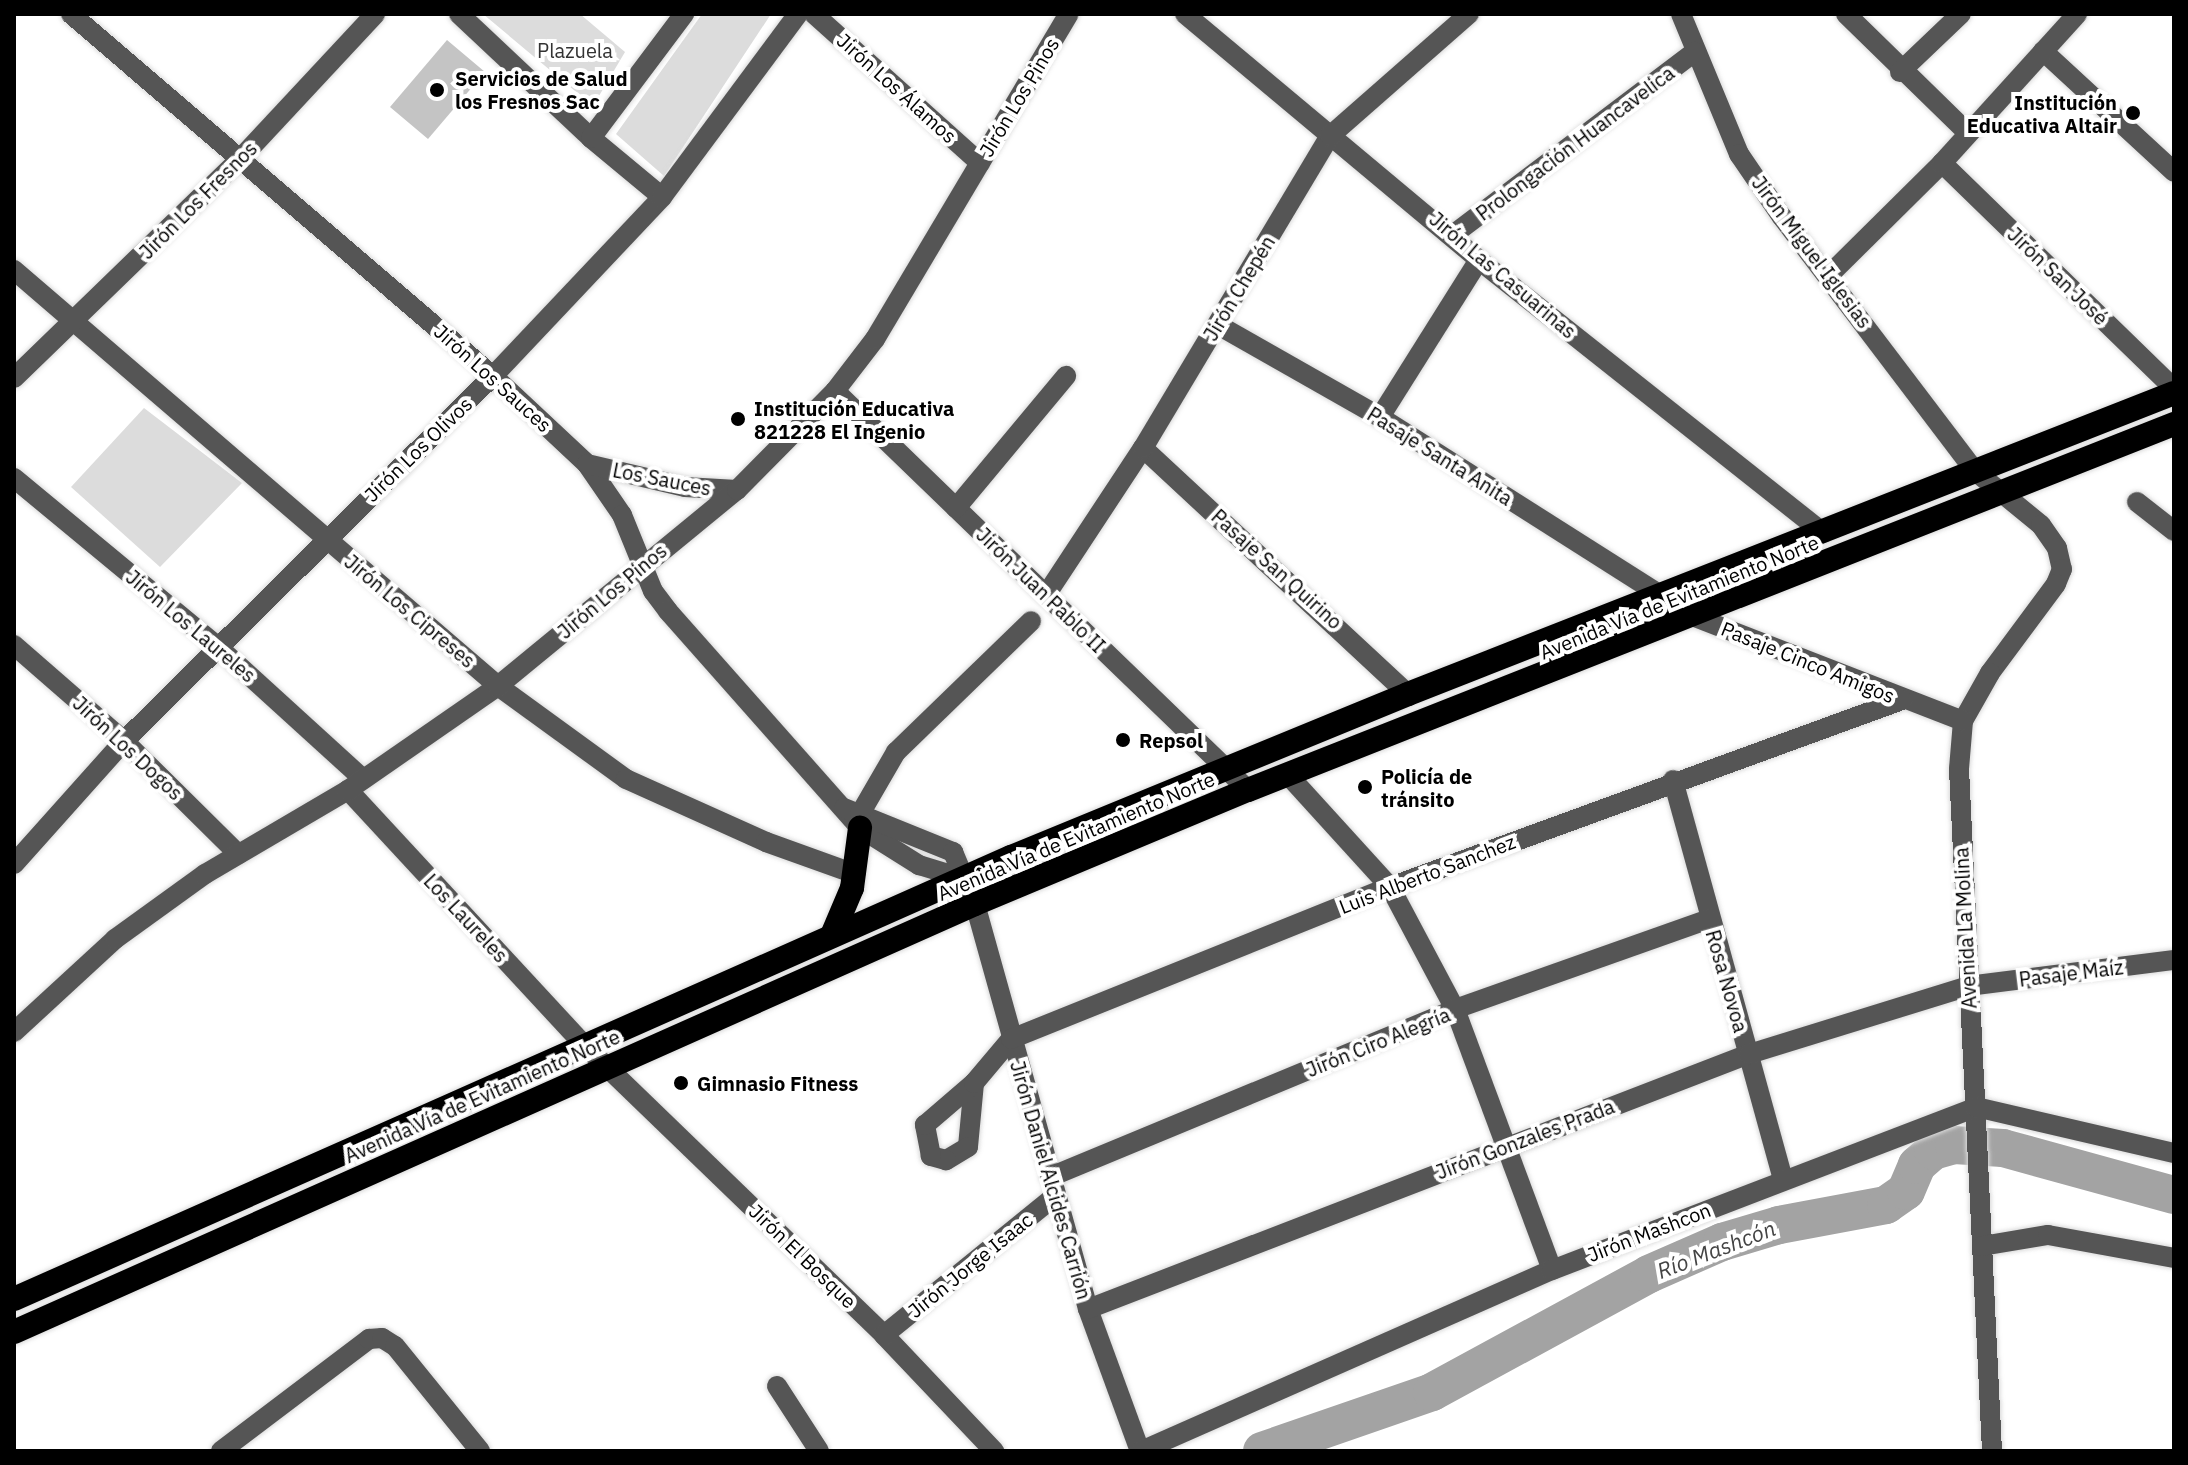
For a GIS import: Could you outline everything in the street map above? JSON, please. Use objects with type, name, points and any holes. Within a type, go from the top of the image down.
[{"type":"highway","name":"Avenida Vía de Evitamiento Norte","points":[[14,1299],[833,933],[1408,694],[1823,533],[2174,391]]},
{"type":"highway","name":"Avenida Vía de Evitamiento Norte","points":[[14,1332],[975,904],[1248,790],[1695,617],[2174,424]]},
{"type":"highway","points":[[833,933],[855,874],[860,821]]},
{"type":"highway","points":[[692,997],[705,1023]]},
{"type":"street","name":"Jirón Los Sauces","points":[[71,14],[493,376],[587,464],[622,515],[642,566],[668,611],[840,807],[860,821],[947,846],[965,879]]},
{"type":"street","name":"Jirón Los Fresnos","points":[[14,378],[74,324],[240,159],[375,14]]},
{"type":"street","points":[[459,14],[591,138],[662,197]]},
{"type":"street","points":[[591,138],[684,14]]},
{"type":"street","name":"Jirón Los Olivos","points":[[14,862],[124,741],[493,376],[662,197],[798,14]]},
{"type":"street","name":"Jirón Los Álamos","points":[[814,14],[980,163]]},
{"type":"street","name":"Jirón Los Pinos","points":[[14,1032],[115,939],[238,854],[355,784],[498,686],[737,490],[835,391],[875,339],[1069,14]]},
{"type":"street","name":"Jirón Las Casuarinas","points":[[1185,14],[1330,136],[1454,234],[1479,260],[1823,533]]},
{"type":"street","name":"Jirón Chepén","points":[[1046,595],[1143,448],[1330,136],[1469,14]]},
{"type":"street","name":"Jirón Miguel Iglesias","points":[[1681,14],[1739,154],[1975,471]]},
{"type":"street","points":[[1846,14],[1900,72],[1967,132]]},
{"type":"street","points":[[1900,72],[1961,14]]},
{"type":"street","points":[[1829,275],[1942,163],[2077,14]]},
{"type":"street","points":[[2043,51],[2174,172]]},
{"type":"street","name":"Prolongación Huancavelica","points":[[1454,234],[1695,52]]},
{"type":"street","name":"Jirón San José","points":[[1942,163],[2174,391]]},
{"type":"street","points":[[1380,417],[1479,260]]},
{"type":"street","name":"Jirón Los Cipreses","points":[[14,270],[498,686],[626,779],[752,837],[855,874]]},
{"type":"street","name":"Pasaje Santa Anita","points":[[1218,325],[1380,417],[1657,595]]},
{"type":"street","points":[[956,508],[1066,376]]},
{"type":"street","name":"Jirón Juan Pablo II","points":[[835,391],[1248,790]]},
{"type":"street","name":"Pasaje San Quirino","points":[[1143,448],[1408,694]]},
{"type":"street","name":"Los Sauces","points":[[587,464],[685,487],[737,490]]},
{"type":"street","name":"Avenida La Molina","points":[[1975,471],[1999,494],[2041,525],[2057,548],[2062,569],[2042,608],[1990,673],[1963,721],[1958,809],[1983,1224],[1992,1451]]},
{"type":"street","name":"Jirón Los Laureles","points":[[14,478],[218,647],[355,784]]},
{"type":"street","points":[[2137,502],[2174,531]]},
{"type":"street","name":"Pasaje Cinco Amigos","points":[[1657,595],[1695,617],[1902,700],[1963,721]]},
{"type":"street","points":[[860,821],[896,752],[1031,621]]},
{"type":"street","name":"Jirón Los Dogos","points":[[14,645],[124,741],[238,854]]},
{"type":"street","name":"Luis Alberto Sanchez","points":[[974,1083],[1011,1039],[1390,887],[1673,780],[1902,700]]},
{"type":"street","points":[[1288,775],[1390,887],[1455,1009],[1552,1270]]},
{"type":"street","name":"Rosa Novoa","points":[[1673,780],[1783,1180]]},
{"type":"street","name":"Los Laureles","points":[[355,784],[584,1045],[607,1066]]},
{"type":"street","name":"Jirón Daniel Alcides Carrión","points":[[965,879],[975,904],[1088,1309],[1141,1451]]},
{"type":"street","name":"Jirón Ciro Alegría","points":[[1053,1186],[1455,1009],[1709,919]]},
{"type":"street","name":"Pasaje Maíz","points":[[1968,986],[2174,960]]},
{"type":"street","name":"Jirón Gonzales Prada","points":[[1088,1309],[1506,1145],[1749,1054],[1968,986]]},
{"type":"street","name":"Jirón El Bosque","points":[[607,1066],[884,1335],[994,1451]]},
{"type":"street","points":[[1977,1118],[2174,1153]]},
{"type":"street","name":"Jirón Mashcon","points":[[1141,1451],[1552,1270],[1783,1180],[1977,1118]]},
{"type":"street","name":"Jirón Jorge Isaac","points":[[884,1335],[1053,1186]]},
{"type":"street","points":[[1982,1246],[2048,1235],[2174,1258]]},
{"type":"street","points":[[221,1451],[369,1339],[382,1338],[395,1346],[480,1451]]},
{"type":"street","points":[[777,1386],[819,1451]]},
{"type":"green space","name":"Plazuela","points":[[483,14],[580,14],[625,52],[593,106]]},
{"type":"green space","name":"Plazuela","points":[[702,14],[771,14],[664,176],[616,134]]},
{"type":"green space","points":[[144,408],[242,483],[160,567],[71,487]]},
{"type":"building","name":"Servicios de Salud los Fresnos Sac","points":[[447,40],[485,72],[428,139],[390,107]]},
{"type":"waterway","name":"Río Mashcón","points":[[1262,1451],[1432,1392],[1649,1274],[1722,1242],[1779,1225],[1886,1205],[1906,1191],[1917,1165],[1933,1151],[1954,1145],[2003,1148],[2174,1195]]},
{"type":"place","name":"Servicios de Salud los Fresnos Sac","points":[[437,90]]},
{"type":"place","name":"Institución Educativa Altair","points":[[2133,113]]},
{"type":"place","name":"Institución Educativa 821228 El Ingenio","points":[[738,419]]},
{"type":"place","name":"Repsol","points":[[1123,740]]},
{"type":"place","name":"Policía de tránsito","points":[[1365,787]]},
{"type":"place","name":"Gimnasio Fitness","points":[[681,1083]]}]
